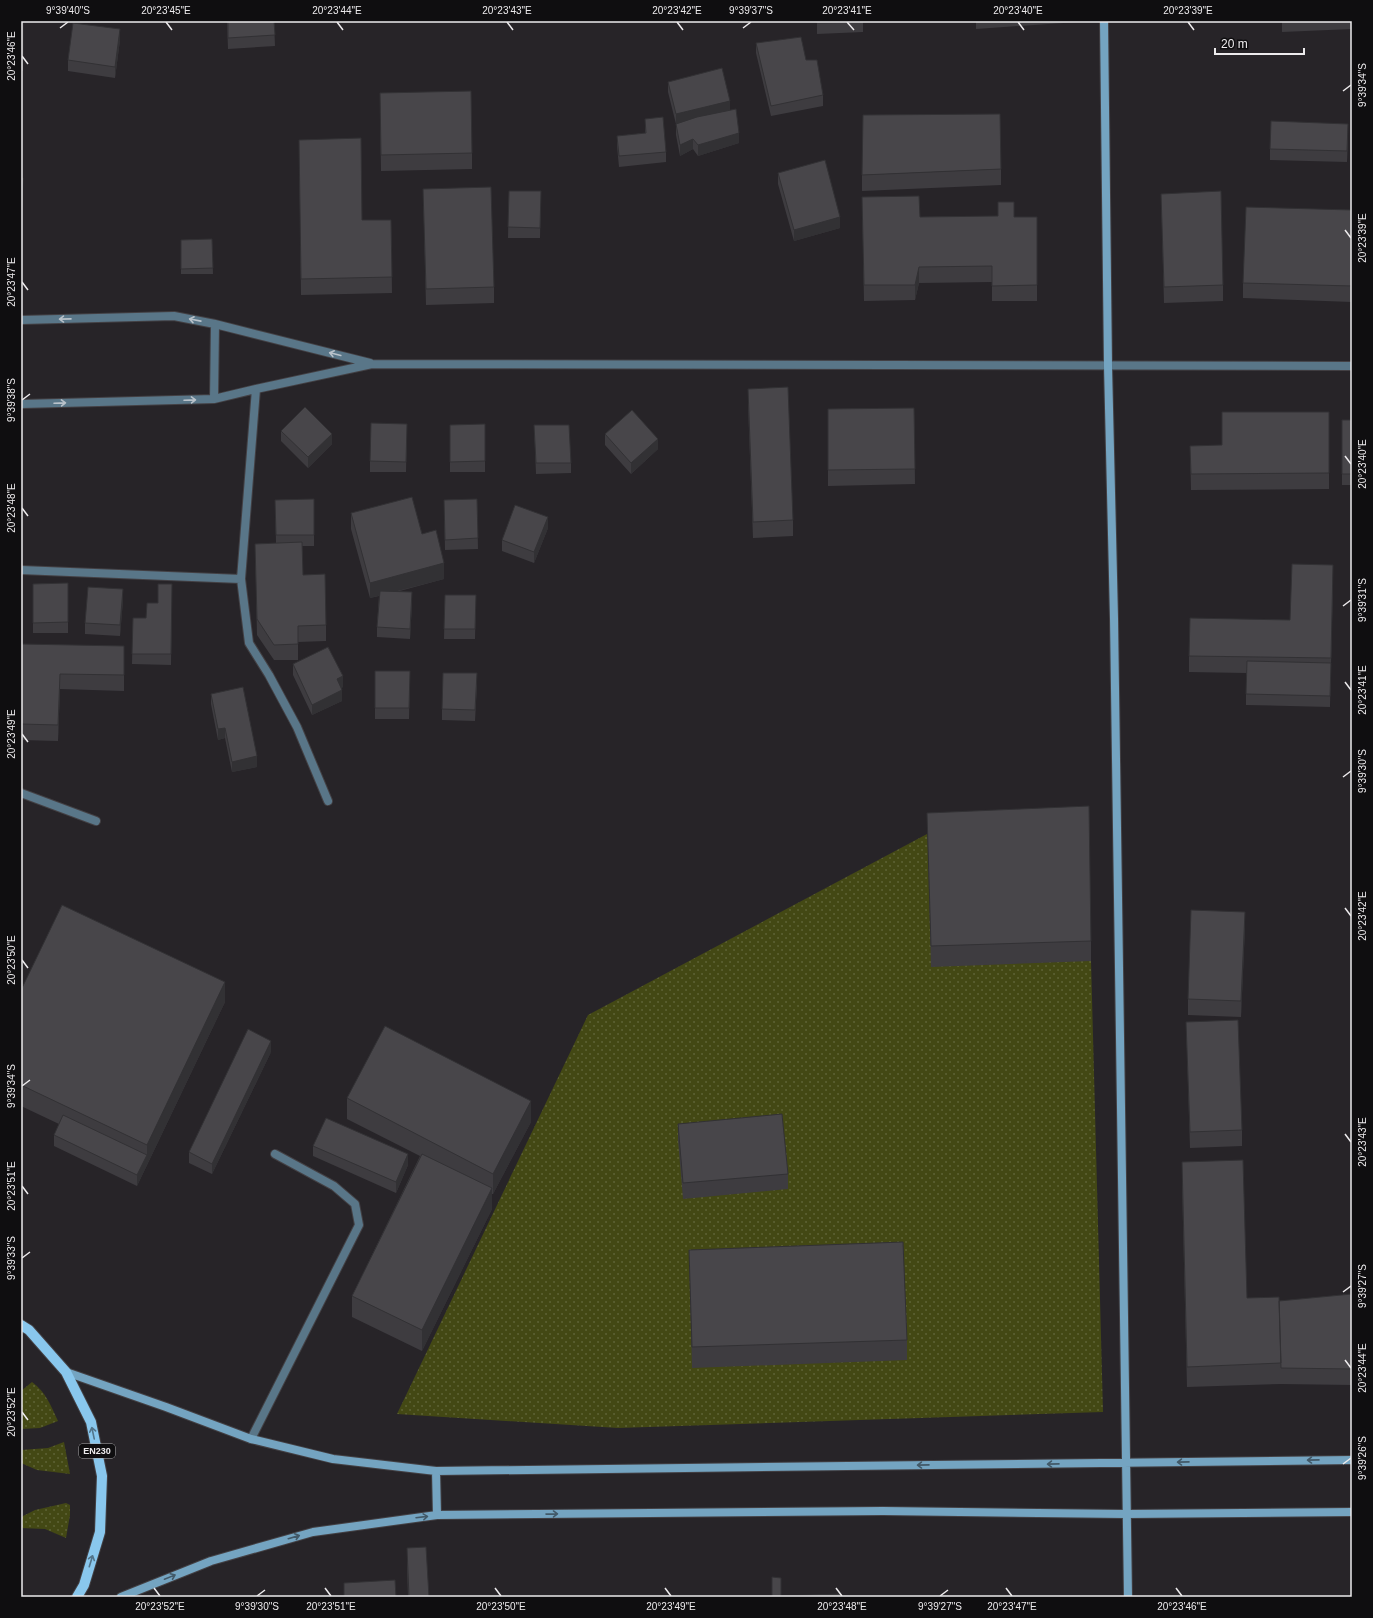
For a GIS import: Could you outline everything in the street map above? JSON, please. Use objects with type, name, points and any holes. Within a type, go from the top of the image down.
[{"type":"main road","name":"EN230","points":[[21,1325],[29,1330],[66,1372],[91,1422],[102,1476],[100,1532],[84,1585],[76,1597]]},
{"type":"street","points":[[1104,21],[1108,366],[1114,642],[1128,1597]]},
{"type":"street","points":[[21,320],[174,316],[215,324],[372,364]]},
{"type":"street","points":[[214,399],[215,324]]},
{"type":"street","points":[[21,404],[214,399],[256,388],[372,364],[1352,366]]},
{"type":"street","points":[[256,388],[241,579],[249,644],[270,675],[297,727],[328,801]]},
{"type":"street","points":[[21,570],[241,579]]},
{"type":"street","points":[[21,793],[96,821]]},
{"type":"street","points":[[251,1439],[358,1225],[355,1204],[334,1186],[275,1154]]},
{"type":"street","points":[[66,1372],[251,1439],[333,1459],[436,1471],[1352,1460]]},
{"type":"street","points":[[436,1471],[437,1515]]},
{"type":"street","points":[[121,1597],[211,1561],[313,1532],[437,1515],[875,1511],[1126,1514],[1352,1512]]},
{"type":"green space","points":[[927,834],[1091,961],[1103,1412],[618,1428],[397,1414],[588,1015]]},
{"type":"green space","points":[[32,1382],[45,1395],[58,1421],[40,1428],[21,1429],[21,1391]]},
{"type":"green space","points":[[64,1442],[70,1474],[37,1470],[21,1463],[21,1450],[48,1448]]},
{"type":"green space","points":[[66,1503],[70,1505],[70,1515],[66,1538],[45,1529],[21,1528],[21,1517],[35,1510]]},
{"type":"building","points":[[21,21],[23,21],[23,55],[21,55]]},
{"type":"building","points":[[228,21],[274,21],[275,35],[228,38]]},
{"type":"building","points":[[817,21],[863,21],[863,22],[817,23]]},
{"type":"building","points":[[73,23],[120,29],[115,67],[68,60]]},
{"type":"building","points":[[801,37],[806,60],[817,60],[823,95],[771,106],[756,43]]},
{"type":"building","points":[[722,68],[730,101],[676,114],[668,82]]},
{"type":"building","points":[[471,91],[472,153],[381,155],[380,93]]},
{"type":"building","points":[[736,109],[739,133],[698,145],[693,139],[680,145],[676,124],[697,117]]},
{"type":"building","points":[[1000,114],[1001,169],[862,175],[863,115]]},
{"type":"building","points":[[663,117],[666,152],[619,156],[617,136],[646,133],[645,119]]},
{"type":"building","points":[[1271,121],[1348,124],[1347,151],[1270,149]]},
{"type":"building","points":[[361,138],[362,220],[391,220],[392,277],[301,279],[299,140]]},
{"type":"building","points":[[825,160],[840,217],[794,230],[778,173]]},
{"type":"building","points":[[21,178],[23,178],[21,224]]},
{"type":"building","points":[[491,187],[494,287],[426,289],[423,189]]},
{"type":"building","points":[[509,191],[541,191],[540,228],[508,227]]},
{"type":"building","points":[[1221,191],[1223,285],[1164,287],[1161,194]]},
{"type":"building","points":[[919,196],[920,217],[998,216],[998,202],[1014,202],[1014,217],[1037,217],[1037,285],[992,286],[992,266],[919,267],[915,285],[864,285],[862,197]]},
{"type":"building","points":[[1246,207],[1352,210],[1352,286],[1243,283]]},
{"type":"building","points":[[212,239],[213,268],[181,269],[181,240]]},
{"type":"building","points":[[788,387],[793,520],[753,522],[748,389]]},
{"type":"building","points":[[305,407],[332,434],[308,457],[281,431]]},
{"type":"building","points":[[914,408],[915,469],[828,470],[828,409]]},
{"type":"building","points":[[632,410],[658,439],[631,463],[605,434]]},
{"type":"building","points":[[1222,412],[1329,412],[1329,473],[1191,474],[1190,446],[1222,445]]},
{"type":"building","points":[[1342,420],[1352,420],[1352,474],[1342,474]]},
{"type":"building","points":[[371,423],[407,424],[406,462],[370,461]]},
{"type":"building","points":[[485,424],[485,461],[450,462],[450,425]]},
{"type":"building","points":[[534,425],[569,425],[571,463],[536,463]]},
{"type":"building","points":[[412,497],[422,534],[436,530],[444,563],[370,583],[351,513]]},
{"type":"building","points":[[314,499],[314,535],[276,535],[275,500]]},
{"type":"building","points":[[477,499],[478,538],[445,540],[444,500]]},
{"type":"building","points":[[515,505],[548,517],[534,552],[502,540]]},
{"type":"building","points":[[302,542],[303,575],[325,574],[326,625],[298,626],[298,644],[274,645],[257,619],[255,544]]},
{"type":"building","points":[[1292,564],[1333,565],[1331,658],[1189,656],[1190,618],[1290,620]]},
{"type":"building","points":[[68,583],[68,622],[33,623],[33,584]]},
{"type":"building","points":[[158,584],[172,584],[171,654],[132,654],[133,618],[146,618],[147,603],[158,603]]},
{"type":"building","points":[[88,587],[123,589],[120,625],[85,623]]},
{"type":"building","points":[[380,591],[412,592],[410,629],[377,627]]},
{"type":"building","points":[[445,595],[476,595],[475,629],[444,629]]},
{"type":"building","points":[[21,644],[124,646],[124,675],[60,674],[58,725],[21,724]]},
{"type":"building","points":[[328,647],[343,676],[337,679],[342,690],[312,705],[293,664]]},
{"type":"building","points":[[1247,661],[1331,663],[1330,696],[1246,694]]},
{"type":"building","points":[[375,671],[410,671],[409,708],[375,708]]},
{"type":"building","points":[[443,673],[477,673],[475,710],[442,709]]},
{"type":"building","points":[[243,687],[257,756],[232,762],[225,728],[218,729],[211,694]]},
{"type":"building","points":[[1089,806],[1091,941],[931,946],[927,813]]},
{"type":"building","points":[[62,905],[225,982],[147,1145],[21,1085],[21,990]]},
{"type":"building","points":[[1191,910],[1245,912],[1241,1001],[1188,999]]},
{"type":"building","points":[[1238,1020],[1242,1130],[1190,1132],[1186,1022]]},
{"type":"building","points":[[385,1026],[531,1101],[493,1174],[347,1098]]},
{"type":"building","points":[[248,1029],[271,1041],[212,1164],[189,1152]]},
{"type":"building","points":[[782,1114],[788,1174],[683,1183],[678,1124]]},
{"type":"building","points":[[63,1115],[147,1155],[137,1175],[54,1135]]},
{"type":"building","points":[[326,1118],[408,1154],[396,1182],[313,1146]]},
{"type":"building","points":[[422,1154],[492,1188],[422,1330],[352,1296]]},
{"type":"building","points":[[1243,1160],[1247,1298],[1279,1297],[1281,1363],[1187,1367],[1182,1162]]},
{"type":"building","points":[[903,1242],[907,1340],[692,1347],[689,1250]]},
{"type":"building","points":[[1352,1294],[1352,1369],[1281,1368],[1279,1301]]},
{"type":"building","points":[[426,1547],[429,1597],[409,1597],[407,1548]]},
{"type":"building","points":[[772,1577],[781,1578],[781,1596],[840,1594],[840,1597],[772,1597]]},
{"type":"building","points":[[395,1580],[396,1597],[344,1597],[344,1583]]}]
